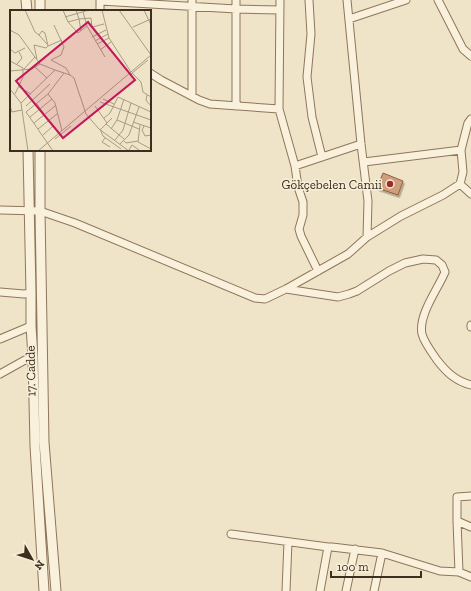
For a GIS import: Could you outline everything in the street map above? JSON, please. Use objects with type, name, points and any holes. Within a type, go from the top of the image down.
[{"type":"street","points":[[26,0],[27,10]]},
{"type":"street","points":[[236,0],[236,106]]},
{"type":"street","points":[[280,0],[279,109],[295,166],[298,187],[304,202],[303,215],[299,229],[318,271]]},
{"type":"street","points":[[309,0],[310,34],[307,77],[312,117],[322,157]]},
{"type":"street","points":[[347,0],[368,201],[367,237]]},
{"type":"street","points":[[349,19],[406,0]]},
{"type":"street","points":[[438,0],[463,49],[471,56]]},
{"type":"street","points":[[100,1],[143,5],[192,3],[236,9],[280,10]]},
{"type":"street","points":[[192,3],[192,96]]},
{"type":"street","points":[[151,74],[199,100],[210,104],[279,109]]},
{"type":"street","points":[[0,210],[40,211],[90,229],[255,298],[264,299],[286,289],[348,254],[367,237],[401,216],[443,195],[460,184],[463,172],[461,150],[468,123],[471,119]]},
{"type":"street","points":[[295,166],[361,144]]},
{"type":"street","points":[[364,162],[461,150]]},
{"type":"street","name":"17. Cadde","points":[[28,151],[35,446],[44,591]]},
{"type":"street","name":"17. Cadde","points":[[40,151],[44,442],[56,591]]},
{"type":"street","points":[[460,184],[471,194]]},
{"type":"street","points":[[286,289],[338,297],[356,291],[405,263],[423,259],[436,260],[442,265],[445,272],[426,307],[422,335],[432,353],[446,372],[464,383],[471,385]]},
{"type":"street","points":[[0,292],[24,294],[31,293]]},
{"type":"street","points":[[0,339],[31,326]]},
{"type":"street","points":[[0,374],[33,357]]},
{"type":"street","points":[[459,572],[457,497],[471,496]]},
{"type":"street","points":[[457,521],[471,527]]},
{"type":"street","points":[[231,534],[382,553],[440,571],[459,572],[471,577]]},
{"type":"street","points":[[286,591],[288,542]]},
{"type":"street","points":[[320,591],[328,547]]},
{"type":"street","points":[[346,591],[355,549]]},
{"type":"street","points":[[374,591],[382,553]]},
{"type":"building","name":"Gökçebelen Camii","points":[[383,173],[403,181],[398,195],[377,188]]},
{"type":"place","name":"Gökçebelen Camii","points":[[390,184]]}]
